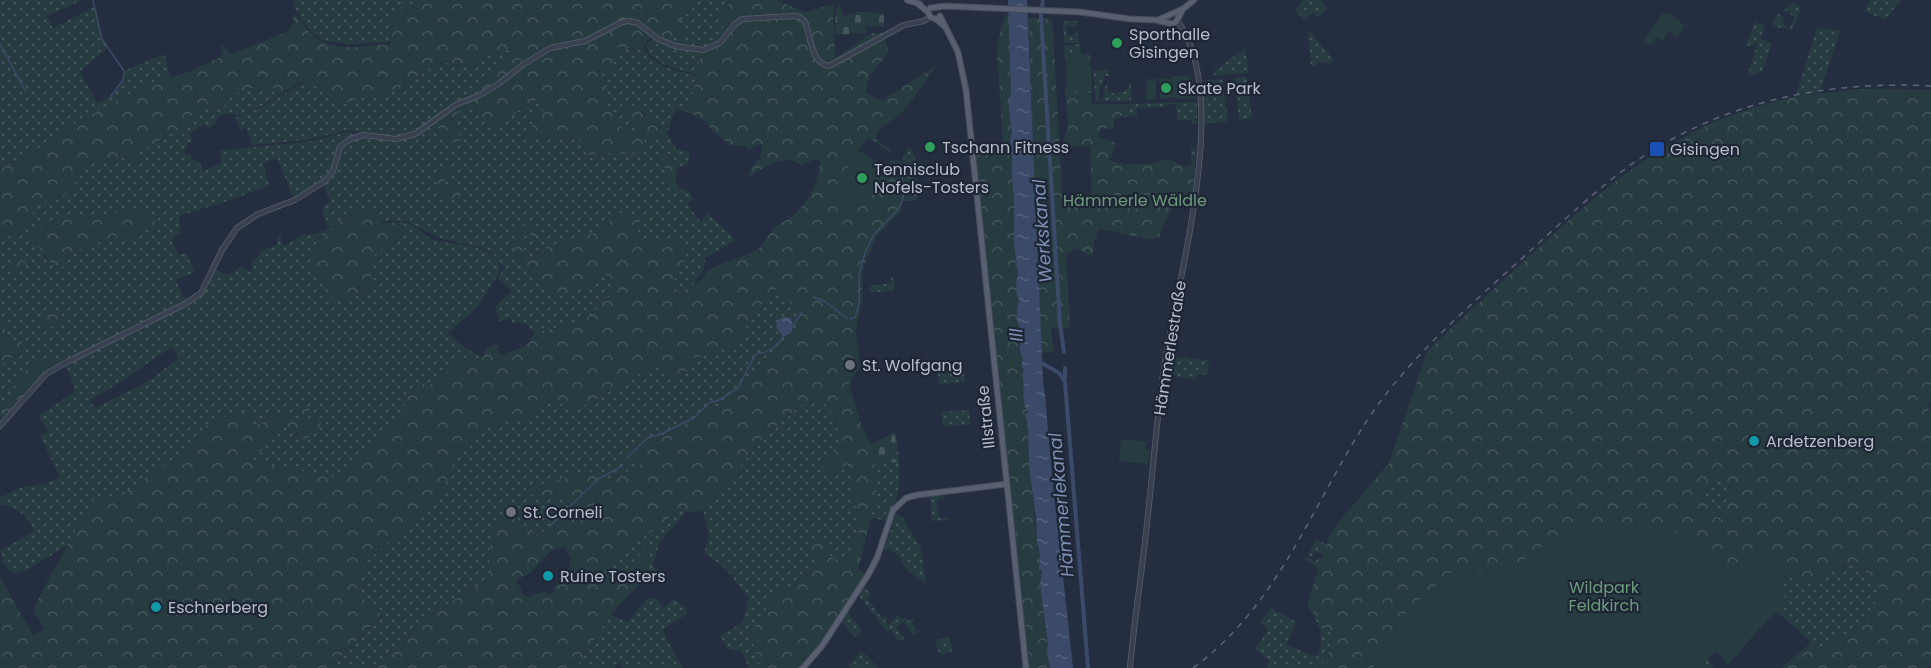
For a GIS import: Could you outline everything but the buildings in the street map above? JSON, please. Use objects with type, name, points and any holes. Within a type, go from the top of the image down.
[{"type":"main road","points":[[908,0],[935,13],[949,7],[998,8],[1054,10],[1156,20],[1175,19]]},
{"type":"main road","points":[[1175,19],[1194,0]]},
{"type":"main road","name":"Illstraße","points":[[935,13],[957,49],[963,69],[1026,668]]},
{"type":"main road","points":[[1167,19],[1169,14],[1175,19]]},
{"type":"main road","points":[[803,668],[822,646],[866,579],[877,558],[895,507],[906,498],[917,495],[1007,484]]},
{"type":"street","points":[[0,426],[46,375],[69,361],[190,302],[201,293],[222,250],[237,228],[258,214],[295,200],[325,181],[333,171],[340,147],[346,141],[358,136],[396,139],[415,134],[457,104],[497,85],[518,68],[550,48],[585,41],[626,21],[642,26],[653,36],[666,43],[682,48],[703,50],[720,44],[740,20],[797,16],[805,22],[819,62],[829,66],[904,26],[924,21],[935,13]]},
{"type":"street","name":"Hämmerlestraße","points":[[1130,668],[1164,370],[1199,176],[1198,70],[1192,48],[1175,19]]},
{"type":"green space","points":[[0,0],[82,0],[47,16],[53,28],[94,7],[100,34],[108,48],[80,71],[97,103],[116,91],[124,77],[124,71],[164,54],[171,78],[132,93],[67,128],[25,158],[0,169]]},
{"type":"green space","points":[[434,0],[699,0],[679,22],[683,33],[681,36],[669,38],[661,35],[657,37],[653,34],[646,41],[644,48],[630,51],[623,46],[619,47],[617,61],[611,64],[611,73],[601,73],[608,88],[608,106],[615,122],[628,135],[632,136],[639,129],[630,115],[618,111],[620,106],[637,108],[652,123],[668,131],[667,134],[659,138],[647,138],[630,155],[614,152],[588,155],[582,141],[573,137],[540,136],[526,141],[523,137],[532,127],[538,113],[545,110],[546,103],[533,100],[507,120],[493,126],[483,121],[474,107],[465,108],[456,115],[461,145],[442,137],[436,123],[458,105],[483,95],[481,84],[484,75],[503,64],[507,54],[512,51],[509,49],[480,57],[466,66],[442,62],[435,64],[391,92],[343,104],[335,103],[319,88],[302,82],[285,91],[252,88],[236,94],[226,105],[196,111],[177,130],[135,154],[138,158],[136,164],[123,158],[90,163],[77,172],[74,188],[68,193],[35,205],[31,218],[24,226],[0,239],[0,169],[25,158],[67,128],[146,86],[189,72],[219,58],[222,53],[221,44],[231,54],[287,32],[293,23],[293,13],[309,33],[320,41],[339,46],[371,46],[391,44],[394,14],[400,8]]},
{"type":"green space","points":[[461,0],[424,2],[405,6],[394,14],[391,42],[349,44],[325,41],[312,33],[296,11],[293,1]]},
{"type":"green space","points":[[699,0],[732,0],[720,16],[725,35],[718,42],[702,48],[693,48],[657,37],[661,35],[669,38],[680,27],[679,22]]},
{"type":"green space","points":[[732,0],[775,0],[805,12],[833,4],[835,58],[872,33],[883,33],[889,52],[869,77],[865,92],[881,101],[936,66],[906,108],[878,131],[876,139],[891,151],[889,152],[872,140],[867,140],[857,152],[835,192],[876,190],[885,166],[891,160],[901,161],[903,164],[905,192],[901,211],[876,237],[865,263],[862,276],[863,299],[856,335],[860,366],[849,384],[862,427],[871,444],[877,495],[858,569],[868,575],[862,587],[803,668],[761,668],[750,635],[777,590],[788,589],[818,564],[811,544],[815,539],[824,541],[831,557],[837,560],[848,555],[859,535],[850,461],[830,477],[821,468],[841,439],[832,413],[812,396],[767,434],[703,511],[686,512],[682,508],[623,550],[603,579],[616,581],[646,547],[649,552],[639,580],[642,582],[610,615],[576,668],[372,668],[428,617],[484,581],[490,566],[488,555],[495,528],[503,516],[517,519],[536,535],[554,527],[575,505],[564,495],[541,498],[538,494],[525,496],[526,488],[593,471],[609,481],[645,462],[623,462],[638,443],[664,435],[727,401],[786,344],[794,333],[801,313],[776,289],[746,321],[747,334],[718,351],[687,359],[690,369],[674,382],[660,363],[579,408],[557,403],[544,404],[533,411],[528,419],[502,421],[468,438],[462,446],[439,500],[365,562],[356,592],[382,615],[329,668],[0,668],[0,577],[33,635],[45,630],[34,611],[39,597],[91,502],[127,491],[189,448],[204,427],[220,418],[247,412],[256,426],[278,413],[297,419],[301,416],[303,409],[309,407],[310,414],[306,421],[313,425],[314,418],[321,420],[321,425],[317,430],[301,439],[295,430],[284,425],[263,450],[248,456],[259,464],[313,473],[331,479],[371,447],[398,420],[406,402],[406,392],[422,383],[429,386],[469,355],[482,361],[486,349],[493,344],[499,346],[498,353],[502,355],[526,345],[530,342],[534,332],[569,326],[593,314],[615,290],[612,280],[604,273],[581,288],[554,297],[522,262],[513,259],[515,235],[522,226],[529,223],[534,224],[538,233],[536,239],[527,234],[522,239],[524,251],[521,255],[526,262],[547,247],[595,233],[616,213],[633,216],[640,214],[636,237],[653,242],[676,242],[687,251],[683,265],[671,287],[674,292],[694,286],[714,267],[747,255],[761,246],[774,228],[792,217],[807,199],[816,182],[820,167],[819,160],[801,165],[789,159],[770,164],[750,176],[748,175],[750,171],[762,153],[761,145],[755,145],[751,151],[746,146],[730,145],[706,122],[688,112],[702,52],[717,48],[727,38],[720,16]],"holes":[[[564,547],[571,558],[567,576],[554,587],[555,592],[549,595],[546,591],[533,593],[531,597],[524,596],[516,580],[530,573],[553,549]]]},
{"type":"green space","points":[[1304,0],[1320,0],[1327,9],[1318,17],[1313,12],[1304,20],[1295,10]]},
{"type":"green space","points":[[1870,0],[1901,0],[1885,20],[1864,11]]},
{"type":"green space","points":[[1794,2],[1802,7],[1792,30],[1772,26],[1777,14],[1784,17],[1782,23],[1789,29],[1794,16],[1783,11]]},
{"type":"green space","points":[[840,4],[843,16],[855,14],[855,12],[884,13],[884,27],[866,26],[866,33],[835,35],[836,11]]},
{"type":"green space","points":[[1663,13],[1667,15],[1669,13],[1685,26],[1677,37],[1669,31],[1662,41],[1657,37],[1650,46],[1643,41]]},
{"type":"green space","points":[[1005,15],[1009,15],[1011,94],[1008,99],[1012,133],[1010,140],[1014,244],[1019,298],[1017,307],[1020,328],[1017,329],[1021,338],[1020,348],[1023,359],[1021,366],[1024,370],[1022,384],[1028,412],[1025,414],[1028,428],[1029,467],[1040,555],[1039,568],[1042,570],[1040,585],[1050,668],[1026,668],[972,146],[1003,143],[997,52]]},
{"type":"green space","name":"Hämmerle Wäldle","points":[[1028,18],[1052,19],[1063,202],[1092,201],[1090,146],[1067,147],[1063,141],[1068,129],[1066,94],[1085,92],[1091,95],[1091,104],[1130,104],[1126,114],[1114,120],[1114,128],[1101,129],[1099,137],[1117,143],[1109,160],[1113,162],[1139,164],[1168,160],[1186,167],[1192,164],[1191,146],[1196,150],[1192,198],[1176,203],[1159,237],[1149,239],[1099,229],[1094,241],[1093,255],[1077,248],[1066,254],[1070,328],[1051,328],[1054,352],[1041,353]]},
{"type":"green space","points":[[1077,21],[1077,26],[1068,26],[1066,35],[1073,36],[1073,33],[1077,33],[1080,43],[1064,41],[1063,23]]},
{"type":"green space","points":[[1755,22],[1765,26],[1760,39],[1772,43],[1762,72],[1747,76],[1758,42],[1745,47]]},
{"type":"green space","points":[[1817,27],[1840,31],[1820,92],[1796,96]]},
{"type":"green space","points":[[1308,30],[1333,59],[1333,62],[1327,65],[1326,62],[1316,63],[1316,66],[1311,66]]},
{"type":"green space","points":[[655,39],[675,48],[702,52],[696,74],[666,65],[652,56],[646,45]]},
{"type":"green space","points":[[1080,44],[1081,54],[1090,54],[1092,93],[1066,94],[1064,46]]},
{"type":"green space","points":[[623,46],[631,51],[644,48],[659,64],[696,75],[688,112],[675,109],[668,131],[648,120],[642,111],[625,113],[630,115],[638,125],[638,132],[632,136],[615,122],[608,106],[608,88],[601,73],[610,65],[618,49]]},
{"type":"green space","points":[[1245,48],[1249,73],[1213,75],[1213,72]]},
{"type":"green space","points":[[503,49],[513,51],[506,57],[503,64],[484,75],[482,93],[415,133],[396,138],[349,130],[307,140],[252,145],[246,128],[240,130],[235,118],[262,107],[299,85],[307,83],[319,88],[332,101],[343,104],[391,92],[435,64],[442,62],[459,66],[471,64],[480,57]]},
{"type":"green space","points":[[1089,55],[1091,90],[1069,91],[1067,56]]},
{"type":"green space","points":[[1109,70],[1109,76],[1104,76],[1102,86],[1100,86],[1099,101],[1096,101],[1093,71]]},
{"type":"green space","points":[[1171,76],[1188,76],[1195,82],[1196,99],[1175,99],[1175,97],[1160,99],[1159,78],[1172,79]]},
{"type":"green space","points":[[1246,77],[1252,118],[1239,120],[1235,78]]},
{"type":"green space","points":[[1147,79],[1156,79],[1156,100],[1146,99]]},
{"type":"green space","points":[[1222,79],[1228,121],[1204,124],[1203,84],[1207,80]]},
{"type":"green space","points":[[1128,84],[1131,84],[1131,101],[1099,101],[1103,98],[1105,85],[1107,85],[1108,92],[1117,94],[1117,92],[1124,92],[1124,89],[1128,89]]},
{"type":"green space","points":[[266,87],[285,91],[244,114],[220,115],[215,124],[208,129],[204,124],[189,134],[192,140],[187,145],[184,155],[192,154],[191,159],[199,162],[204,171],[222,163],[220,150],[307,142],[347,132],[353,133],[353,136],[341,144],[328,175],[294,199],[277,158],[263,163],[269,185],[231,200],[179,216],[181,233],[175,235],[172,242],[179,255],[186,253],[194,270],[193,273],[176,280],[183,297],[189,301],[53,367],[56,363],[50,359],[39,362],[24,374],[0,418],[0,364],[6,362],[5,327],[0,322],[0,239],[24,226],[31,218],[35,205],[72,189],[77,174],[84,165],[123,158],[129,161],[137,153],[177,130],[196,111],[223,106],[238,93]],"holes":[[[126,211],[145,211],[154,226],[130,238],[120,237],[100,242],[68,254],[61,267],[46,259],[40,249],[38,226],[59,218],[81,216],[92,218]]]},
{"type":"green space","points":[[1860,89],[1931,90],[1931,400],[1928,404],[1929,412],[1931,411],[1931,665],[1927,668],[1781,668],[1812,642],[1819,649],[1870,620],[1880,588],[1855,560],[1805,586],[1793,576],[1643,668],[1318,668],[1327,659],[1332,635],[1307,604],[1330,535],[1389,463],[1427,352],[1568,221],[1613,183],[1656,152],[1715,121],[1796,96]],"holes":[[[1718,478],[1730,494],[1730,500],[1721,506],[1719,512],[1723,518],[1720,521],[1707,505],[1704,494],[1699,495],[1697,492],[1702,490],[1701,482],[1709,485]]]},
{"type":"green space","points":[[533,100],[544,101],[545,110],[538,113],[532,127],[523,136],[530,139],[548,135],[577,139],[582,141],[588,155],[614,152],[625,155],[647,138],[659,138],[667,134],[676,149],[690,152],[687,165],[678,167],[677,162],[667,153],[662,156],[668,179],[664,183],[679,192],[685,188],[693,198],[687,205],[701,222],[707,213],[736,240],[705,258],[704,270],[697,278],[697,283],[674,292],[671,287],[687,251],[676,242],[653,242],[636,237],[641,217],[623,213],[612,217],[600,230],[583,238],[547,247],[526,262],[521,255],[524,251],[522,239],[530,234],[536,239],[522,226],[515,238],[517,260],[522,262],[551,294],[571,292],[598,279],[604,273],[612,279],[615,285],[610,296],[586,319],[572,325],[534,332],[526,324],[518,322],[513,324],[510,318],[500,321],[495,307],[512,291],[498,278],[505,267],[501,266],[494,255],[486,249],[440,238],[406,221],[380,221],[377,213],[362,209],[327,227],[322,209],[331,201],[322,184],[339,163],[337,160],[341,151],[351,140],[407,138],[436,123],[445,139],[461,142],[456,123],[460,110],[474,107],[481,117],[496,125],[504,122]]},
{"type":"green space","points":[[1197,102],[1197,123],[1192,125],[1192,120],[1177,120],[1176,104],[1167,104],[1166,107],[1137,108],[1137,116],[1123,117],[1131,104]]},
{"type":"green space","points":[[910,147],[914,152],[918,200],[904,201],[903,165],[906,152]]},
{"type":"green space","name":"Tennisclub Nofels-Tosters","points":[[858,150],[882,165],[879,169],[884,172],[878,181],[876,190],[863,206],[858,203],[853,204],[835,192]]},
{"type":"green space","points":[[665,153],[677,163],[676,181],[679,192],[664,187],[668,178],[662,156]]},
{"type":"green space","points":[[448,161],[450,173],[445,179],[445,187],[458,188],[462,192],[453,198],[446,198],[436,191],[445,163]]},
{"type":"green space","points":[[362,209],[376,210],[381,223],[402,222],[401,234],[398,240],[373,257],[370,273],[376,285],[375,288],[357,295],[344,304],[326,293],[324,282],[313,268],[312,252],[326,230]]},
{"type":"green space","points":[[126,211],[149,212],[155,226],[130,238],[120,237],[100,242],[68,254],[67,264],[64,267],[51,262],[33,241],[34,229],[46,221],[73,216],[106,216]]},
{"type":"green space","points":[[402,222],[438,241],[484,250],[493,255],[498,263],[499,273],[479,305],[447,333],[465,348],[484,358],[482,361],[469,355],[429,386],[422,383],[406,392],[404,409],[398,420],[371,447],[331,479],[313,473],[259,464],[247,455],[263,450],[284,425],[295,430],[298,437],[313,425],[306,421],[307,417],[301,413],[297,419],[278,413],[256,426],[253,424],[253,419],[220,418],[204,427],[189,448],[127,491],[91,502],[68,545],[27,570],[14,574],[1,561],[4,559],[0,551],[34,531],[29,521],[21,513],[0,504],[0,498],[18,488],[46,483],[60,477],[40,436],[48,432],[39,416],[74,392],[75,388],[67,368],[63,366],[142,325],[181,310],[210,287],[207,285],[214,269],[227,275],[240,267],[249,272],[252,271],[252,262],[259,256],[260,251],[277,245],[277,237],[280,234],[282,244],[285,246],[303,234],[316,234],[327,229],[319,237],[313,250],[323,275],[325,291],[343,304],[371,290],[375,283],[369,273],[373,259],[380,250],[398,241],[401,237]],"holes":[[[172,347],[179,358],[147,382],[95,408],[90,400]]]},
{"type":"green space","points":[[23,259],[27,265],[17,274],[7,272],[8,263]]},
{"type":"green space","points":[[894,277],[895,290],[870,293],[870,286],[891,283],[891,278]]},
{"type":"green space","points":[[776,288],[801,313],[794,333],[786,344],[727,401],[664,435],[638,443],[624,462],[647,461],[609,481],[560,480],[526,488],[541,498],[564,495],[575,505],[554,527],[535,535],[517,519],[488,555],[490,566],[484,581],[428,617],[372,668],[329,668],[382,616],[356,592],[365,562],[384,547],[468,438],[502,421],[528,419],[538,406],[544,404],[557,403],[579,408],[660,363],[674,382],[687,359],[712,354]]},
{"type":"green space","points":[[51,313],[59,317],[59,322],[46,330],[39,325]]},
{"type":"green space","points":[[0,322],[5,327],[5,341],[21,339],[24,348],[0,364]]},
{"type":"green space","points":[[1170,356],[1209,360],[1207,375],[1197,374],[1196,380],[1170,375]]},
{"type":"green space","points":[[50,359],[57,363],[27,391],[0,422],[12,394],[28,368],[33,364]]},
{"type":"green space","points":[[963,368],[965,382],[939,384],[938,371]]},
{"type":"green space","points":[[812,396],[826,403],[834,416],[850,460],[859,535],[848,555],[837,560],[831,557],[807,573],[787,591],[759,623],[750,634],[761,668],[749,668],[741,651],[728,649],[720,636],[743,622],[749,598],[726,569],[704,553],[709,535],[703,511],[767,434]]},
{"type":"green space","points":[[969,410],[970,424],[943,427],[941,412]]},
{"type":"green space","points":[[895,432],[899,456],[899,478],[896,500],[888,522],[871,517],[877,495],[873,463],[897,461]]},
{"type":"green space","points":[[895,432],[897,462],[873,463],[871,444]]},
{"type":"green space","points":[[1121,439],[1146,442],[1145,449],[1150,450],[1148,464],[1119,461]]},
{"type":"green space","points":[[1718,478],[1727,488],[1731,500],[1721,506],[1723,519],[1720,521],[1707,505],[1704,494],[1699,495],[1697,492],[1700,482]]},
{"type":"green space","points":[[944,496],[945,498],[937,500],[939,518],[948,517],[949,520],[932,521],[930,497]]},
{"type":"green space","points":[[682,508],[686,512],[659,543],[653,567],[666,574],[642,582],[639,580],[649,552],[616,582],[603,579],[623,550]]},
{"type":"green space","points":[[896,514],[901,516],[919,544],[926,584],[908,571],[897,554],[884,548],[892,528],[892,518]]},
{"type":"green space","name":"Wildpark Feldkirch","points":[[1587,523],[1618,524],[1638,531],[1669,527],[1724,572],[1771,550],[1793,576],[1777,587],[1788,601],[1760,628],[1728,665],[1717,651],[1694,668],[1373,668],[1390,634],[1413,605],[1458,568],[1476,570],[1493,580],[1554,537]]},
{"type":"green space","points":[[1316,540],[1329,546],[1321,569],[1305,559],[1307,557],[1316,562],[1318,557],[1323,560],[1325,555],[1314,551],[1312,557],[1308,555]]},
{"type":"green space","points":[[1855,560],[1880,588],[1870,620],[1819,649],[1776,611],[1728,665],[1717,651],[1708,657],[1713,668],[1686,668],[1761,570],[1824,577]]},
{"type":"green space","points":[[866,584],[865,587],[871,595],[867,599],[882,618],[885,616],[888,618],[885,621],[888,625],[897,614],[902,619],[906,617],[909,621],[914,619],[912,623],[917,632],[921,631],[913,635],[903,622],[896,628],[906,637],[899,642],[890,629],[887,632],[859,596]]},
{"type":"green space","points":[[656,598],[664,608],[674,599],[686,609],[687,614],[663,629],[683,668],[623,668],[619,663],[614,668],[576,668],[610,615],[628,622],[647,599]]},
{"type":"green space","points":[[1307,604],[1332,635],[1327,659],[1318,668],[1267,668],[1269,660],[1255,649],[1268,630],[1260,622],[1271,608],[1296,622],[1286,645],[1317,657],[1321,641],[1320,629]]},
{"type":"green space","points":[[848,612],[862,630],[855,638],[842,623]]},
{"type":"green space","points":[[949,636],[953,651],[940,655],[935,641]]},
{"type":"green space","points":[[862,651],[879,668],[851,668],[848,665]]},
{"type":"water","points":[[1008,0],[1027,0],[1043,383],[1073,668],[1050,668],[1040,585],[1042,570],[1039,569],[1040,555],[1025,414],[1028,412],[1024,398],[1021,338],[1017,329],[1020,328],[1017,317],[1019,298],[1017,296],[1018,274],[1014,244],[1010,140],[1012,133],[1008,99],[1011,94]]},
{"type":"water","points":[[783,317],[791,318],[793,326],[792,332],[783,337],[776,327],[777,321]]},
{"type":"waterway","points":[[93,0],[102,39],[124,71],[123,80],[111,96]]},
{"type":"waterway","name":"Werkskanal","points":[[1043,0],[1041,16],[1060,324],[1064,352]]},
{"type":"waterway","points":[[0,44],[26,92]]},
{"type":"waterway","points":[[850,319],[855,317],[858,307],[859,275],[871,240],[903,200],[902,178]]},
{"type":"waterway","points":[[813,297],[824,301],[847,318]]},
{"type":"waterway","points":[[793,326],[802,312]]},
{"type":"waterway","points":[[628,457],[647,438],[664,433],[695,417],[710,402],[717,401],[738,388],[755,355],[773,348],[783,336]]},
{"type":"waterway","name":"Hämmerlekanal","points":[[1040,362],[1059,373],[1065,382],[1088,668]]},
{"type":"waterway","name":"Werkskanal","points":[[1065,368],[1065,378]]},
{"type":"waterway","points":[[551,525],[598,479],[622,466]]},
{"type":"railway","points":[[1193,668],[1248,616],[1270,586],[1291,554],[1366,422],[1397,380],[1470,305],[1578,207],[1621,172],[1692,129],[1729,113],[1768,101],[1848,87],[1931,86]]},
{"type":"place","name":"Sporthalle Gisingen","points":[[1117,43]]},
{"type":"place","name":"Skate Park","points":[[1166,88]]},
{"type":"place","name":"Tschann Fitness","points":[[930,147]]},
{"type":"place","name":"Gisingen","points":[[1657,149]]},
{"type":"place","name":"Tennisclub Nofels-Tosters","points":[[862,178]]},
{"type":"place","name":"St. Wolfgang","points":[[850,365]]},
{"type":"place","name":"Ardetzenberg","points":[[1754,441]]},
{"type":"place","name":"St. Corneli","points":[[511,512]]},
{"type":"place","name":"Ruine Tosters","points":[[548,576]]},
{"type":"place","name":"Eschnerberg","points":[[156,607]]},
{"type":"water label","name":"Ill","points":[[1016,335]]}]
